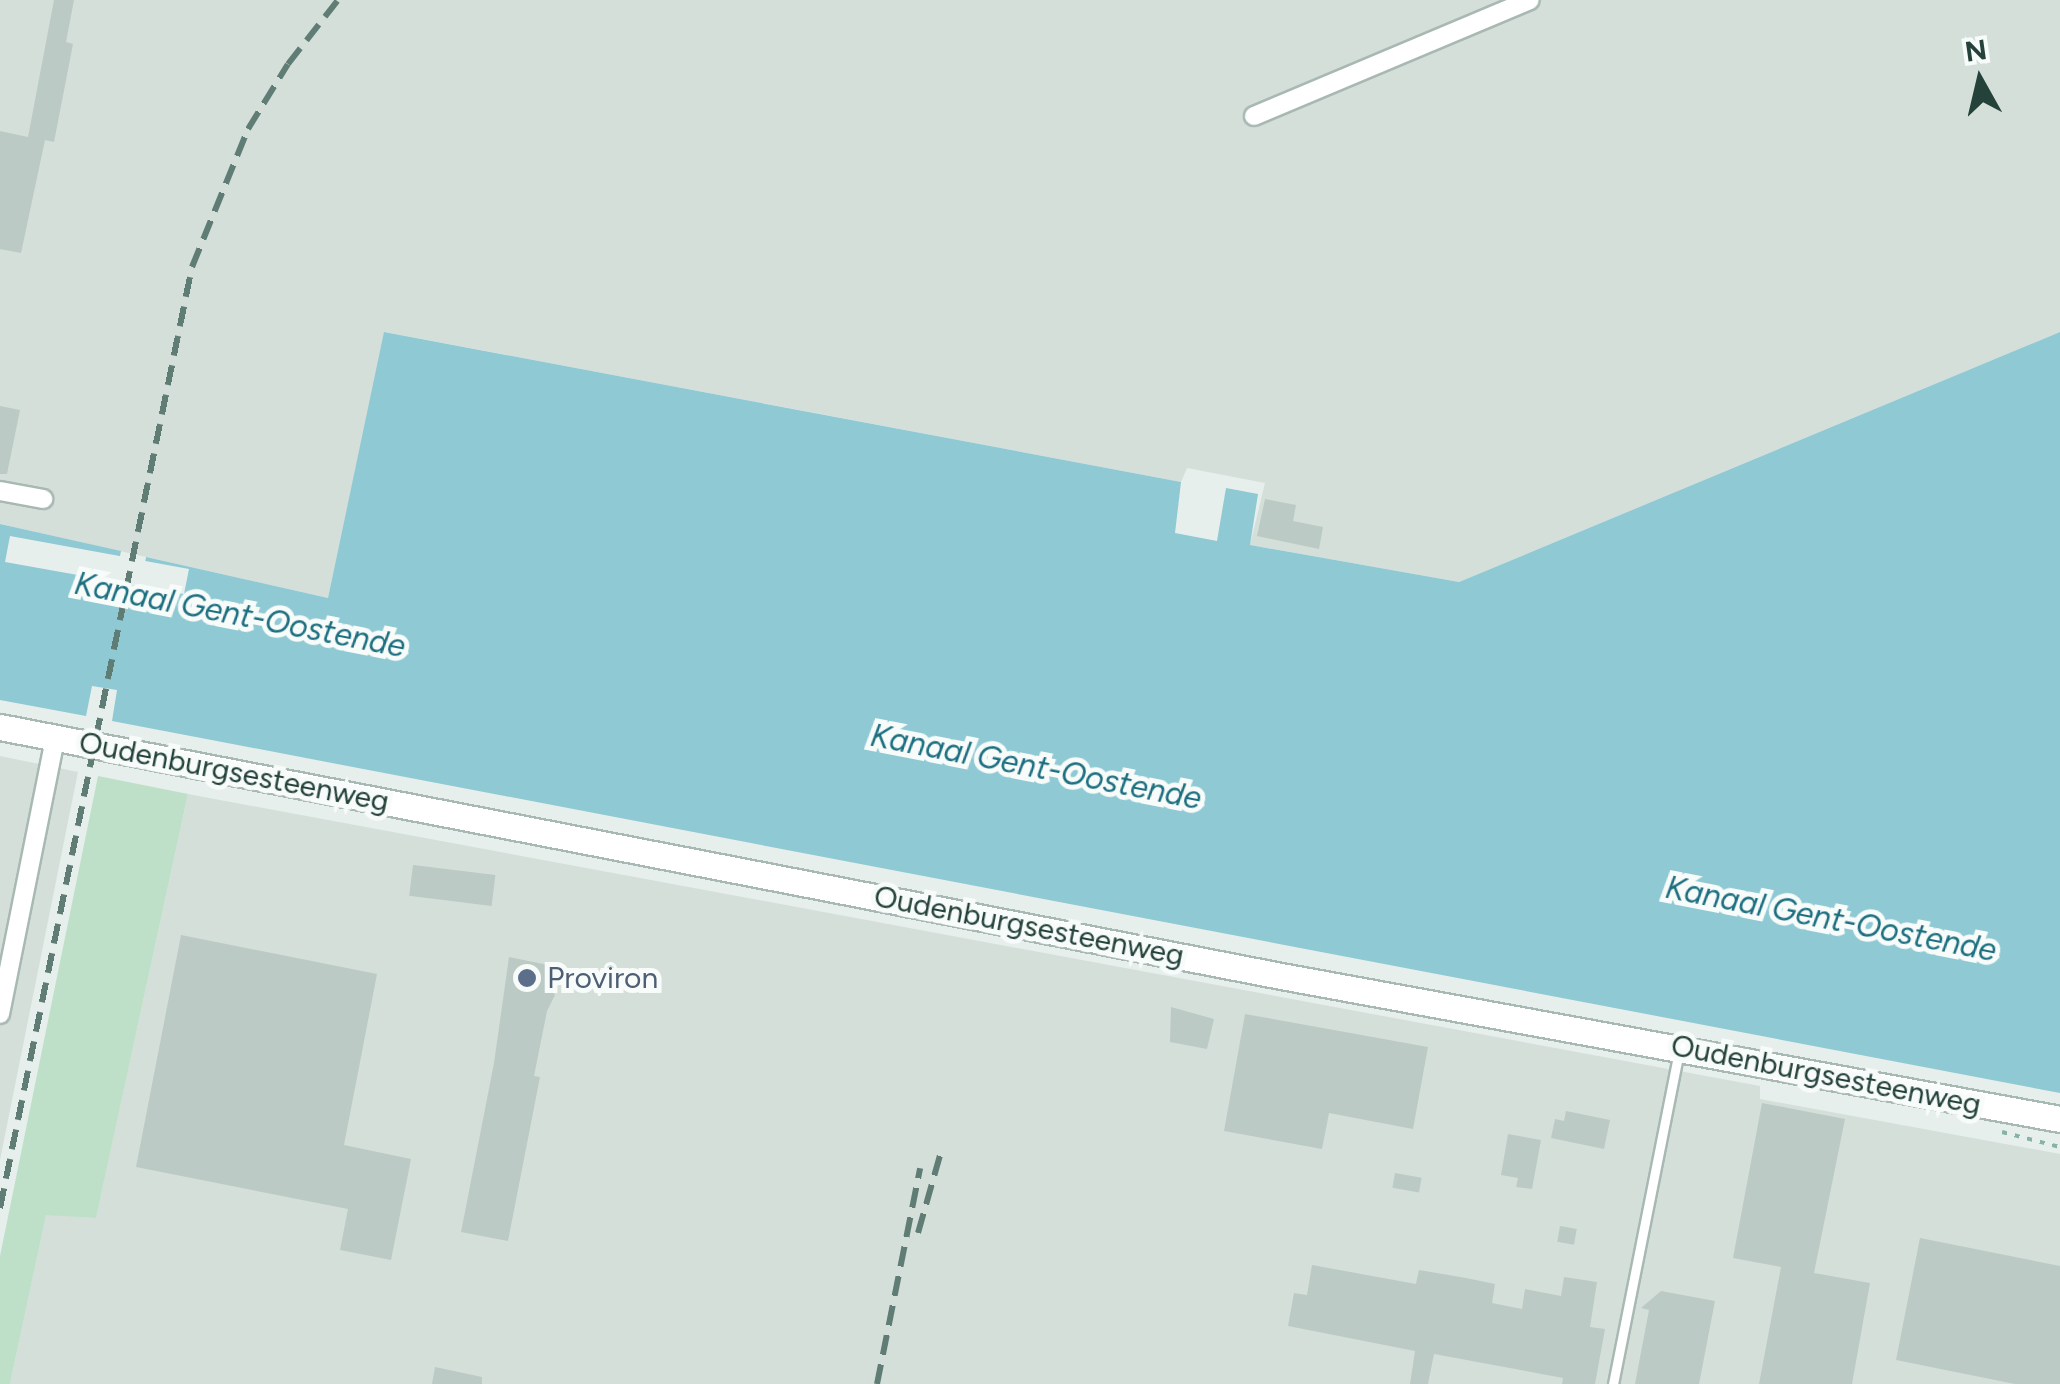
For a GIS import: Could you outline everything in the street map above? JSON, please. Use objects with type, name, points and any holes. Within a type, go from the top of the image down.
[{"type":"street","points":[[1254,116],[1530,0]]},
{"type":"street","points":[[0,490],[43,499]]},
{"type":"street","name":"Oudenburgsesteenweg","points":[[0,727],[1281,976],[2060,1120]]},
{"type":"street","points":[[0,1014],[54,738]]},
{"type":"lane","points":[[1613,1384],[1680,1047]]},
{"type":"shaded area","points":[[0,0],[2060,0],[2060,332],[1459,582],[1250,545],[1265,483],[1187,468],[1181,482],[385,332],[328,598],[0,524]]},
{"type":"shaded area","points":[[0,756],[78,772],[0,1160]]},
{"type":"shaded area","points":[[188,794],[1760,1086],[1760,1099],[2060,1154],[2060,1384],[10,1384],[46,1214],[96,1217]]},
{"type":"green space","points":[[98,776],[188,794],[96,1218],[46,1215],[10,1384],[0,1384],[0,1256]]},
{"type":"water","name":"Kanaal Gent-Oostende","points":[[384,332],[1181,482],[1175,533],[1217,541],[1226,488],[1258,494],[1250,545],[1459,582],[2060,332],[2060,1093],[112,721],[117,690],[92,686],[86,716],[0,700],[0,524],[121,551],[115,582],[141,587],[146,557],[328,598]]},
{"type":"pier","points":[[10,536],[125,557],[120,578],[137,582],[140,560],[189,569],[184,594],[5,562]]},
{"type":"building","points":[[54,0],[74,0],[66,42],[73,44],[54,142],[45,140],[21,253],[0,249],[0,131],[28,137]]},
{"type":"building","points":[[0,406],[20,410],[7,474],[0,474]]},
{"type":"building","points":[[1265,499],[1296,505],[1293,521],[1323,527],[1319,549],[1257,536]]},
{"type":"building","points":[[413,865],[495,875],[492,906],[409,896]]},
{"type":"building","points":[[181,935],[377,974],[344,1145],[411,1159],[391,1260],[340,1250],[348,1209],[136,1167]]},
{"type":"building","points":[[509,957],[553,966],[549,988],[555,995],[547,1011],[534,1076],[540,1077],[508,1241],[461,1232],[494,1063]]},
{"type":"building","points":[[1171,1007],[1214,1019],[1207,1049],[1170,1042]]},
{"type":"building","points":[[1245,1014],[1428,1047],[1413,1129],[1329,1113],[1322,1149],[1224,1131]]},
{"type":"building","points":[[1762,1103],[1845,1119],[1814,1273],[1870,1283],[1852,1384],[1759,1384],[1781,1267],[1733,1258]]},
{"type":"building","points":[[1566,1111],[1610,1120],[1604,1149],[1551,1138],[1555,1119],[1564,1121]]},
{"type":"building","points":[[1508,1134],[1541,1140],[1532,1189],[1516,1187],[1518,1178],[1501,1175]]},
{"type":"building","points":[[1395,1173],[1422,1178],[1419,1192],[1392,1188]]},
{"type":"building","points":[[1560,1226],[1577,1229],[1574,1245],[1557,1242]]},
{"type":"building","points":[[1920,1238],[2060,1266],[2060,1384],[2015,1384],[1896,1360]]},
{"type":"building","points":[[1312,1265],[1416,1284],[1419,1270],[1495,1284],[1492,1303],[1522,1309],[1525,1289],[1561,1296],[1564,1277],[1597,1282],[1590,1327],[1605,1329],[1595,1384],[1562,1384],[1563,1378],[1434,1354],[1428,1384],[1410,1384],[1415,1351],[1288,1326],[1294,1293],[1307,1295]]},
{"type":"building","points":[[1661,1291],[1715,1301],[1699,1384],[1635,1384],[1649,1310],[1641,1308]]},
{"type":"building","points":[[435,1367],[482,1377],[482,1384],[432,1384]]},
{"type":"railway","points":[[0,1208],[192,267],[248,129],[288,64],[338,0]]},
{"type":"railway","points":[[918,1233],[942,1148]]},
{"type":"railway","points":[[877,1384],[920,1168]]},
{"type":"place","name":"Proviron","points":[[527,978]]}]
